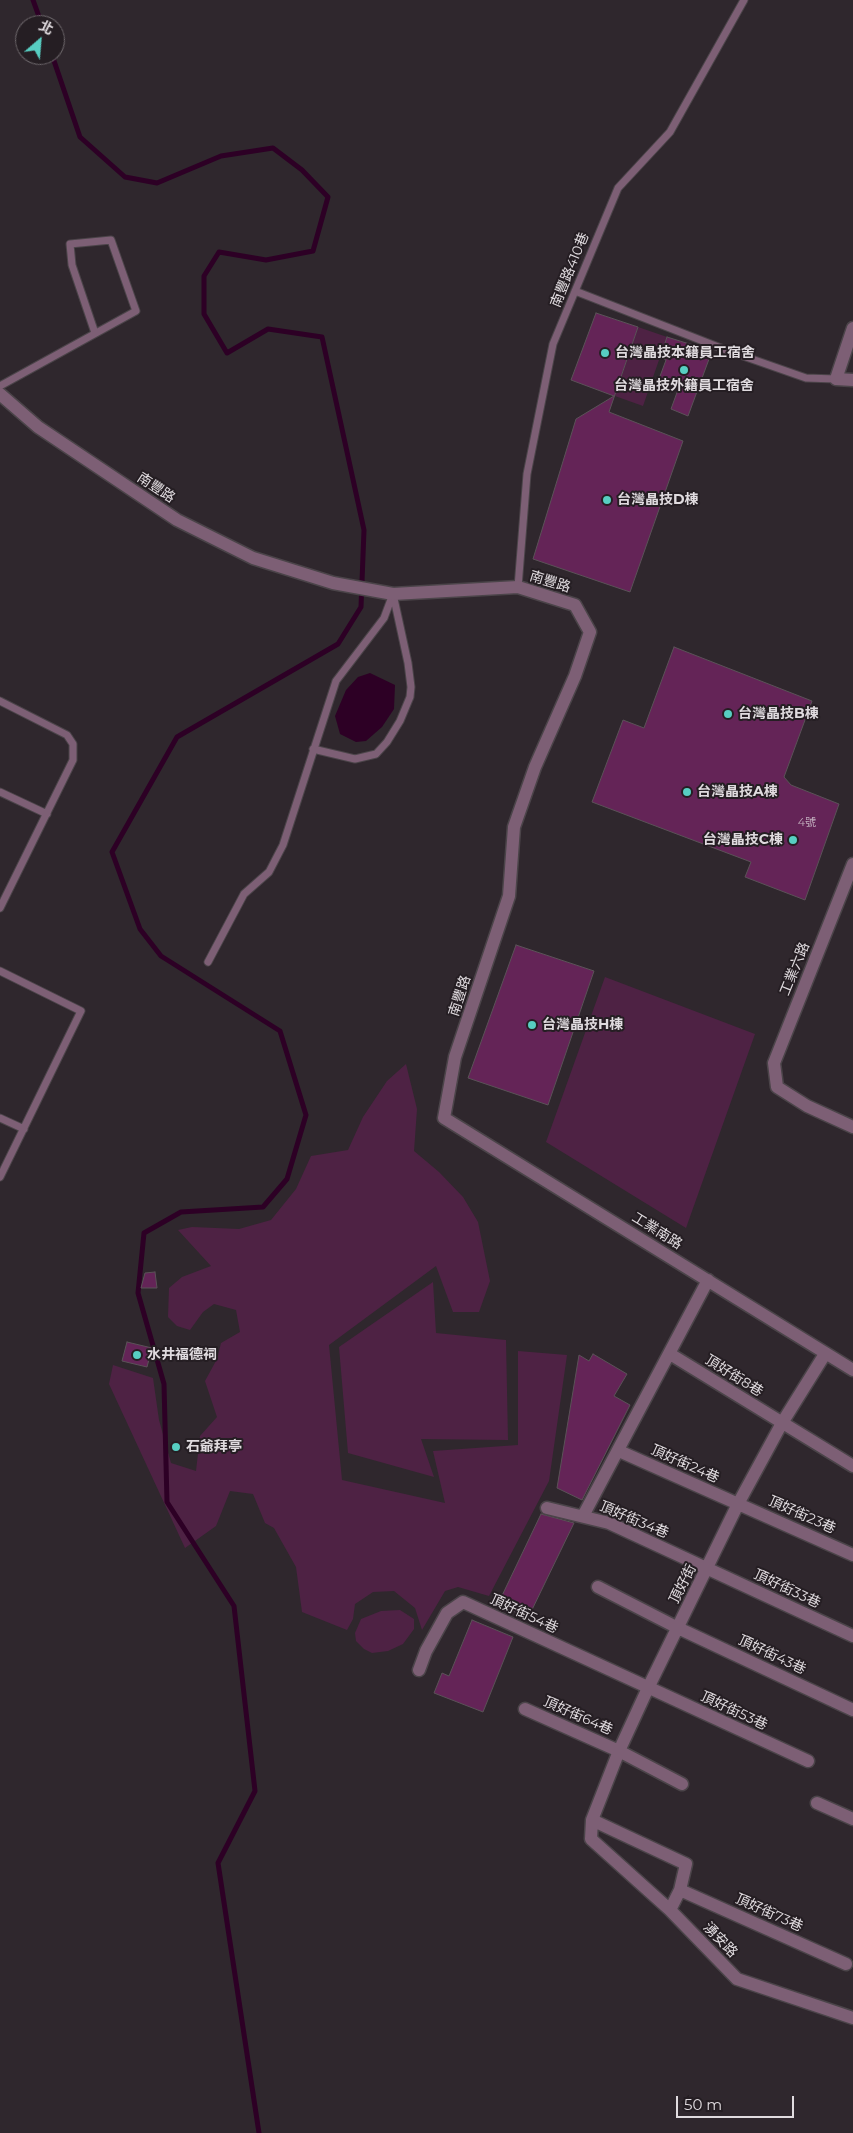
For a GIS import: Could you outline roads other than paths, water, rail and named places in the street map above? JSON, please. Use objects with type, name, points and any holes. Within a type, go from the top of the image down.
[{"type":"street","points":[[853,328],[836,378],[853,380]]},
{"type":"street","name":"南豐路","points":[[0,394],[38,427],[177,520],[253,558],[333,584],[393,594],[518,587],[575,605],[590,632],[575,676],[535,767],[514,827],[509,896],[455,1057],[444,1118]]},
{"type":"street","name":"工業六路","points":[[853,864],[774,1063],[777,1088],[807,1106],[853,1127]]},
{"type":"street","name":"工業南路","points":[[444,1118],[853,1370]]},
{"type":"street","points":[[583,1516],[708,1280]]},
{"type":"street","name":"頂好街8巷","points":[[670,1354],[853,1466]]},
{"type":"street","name":"頂好街","points":[[591,1839],[592,1820],[619,1751],[648,1688],[708,1569],[738,1504],[782,1423],[826,1354]]},
{"type":"street","name":"頂好街24巷","points":[[619,1451],[738,1504]]},
{"type":"street","name":"頂好街23巷","points":[[738,1504],[853,1554]]},
{"type":"street","name":"頂好街34巷","points":[[547,1508],[609,1523],[708,1569]]},
{"type":"street","name":"頂好街33巷","points":[[708,1569],[853,1636]]},
{"type":"street","name":"頂好街43巷","points":[[598,1587],[678,1628],[853,1710]]},
{"type":"street","name":"頂好街54巷","points":[[419,1670],[426,1651],[447,1613],[463,1602],[648,1688]]},
{"type":"street","name":"頂好街53巷","points":[[648,1688],[808,1761]]},
{"type":"street","name":"頂好街64巷","points":[[525,1709],[619,1751],[682,1784]]},
{"type":"street","points":[[817,1803],[853,1819]]},
{"type":"street","points":[[592,1820],[686,1864],[680,1890],[670,1910]]},
{"type":"street","name":"湧安路","points":[[591,1839],[670,1910],[737,1979],[853,2018]]},
{"type":"street","name":"頂好街73巷","points":[[680,1890],[846,1964]]},
{"type":"lane","name":"南豐路410巷","points":[[518,587],[527,474],[553,344],[618,188],[670,132],[744,0]]},
{"type":"lane","points":[[0,386],[136,311],[111,240],[70,244],[72,265],[95,333]]},
{"type":"lane","points":[[575,291],[726,350],[806,378],[836,378]]},
{"type":"lane","points":[[208,962],[244,894],[269,872],[282,845],[336,681],[384,618],[393,594]]},
{"type":"lane","points":[[313,749],[355,759],[376,754],[388,742],[400,720],[410,697],[411,688],[408,663],[393,594]]},
{"type":"lane","points":[[0,701],[68,735],[73,744],[73,760],[0,908]]},
{"type":"lane","points":[[0,792],[47,814]]},
{"type":"lane","points":[[0,971],[81,1011],[0,1177]]},
{"type":"lane","points":[[0,1118],[24,1129]]},
{"type":"waterway","points":[[33,0],[38,15]]},
{"type":"waterway","points":[[55,65],[80,137],[125,177],[157,183],[221,156],[273,148],[302,170],[328,197],[313,251],[266,260],[219,252],[204,276],[204,314],[227,353],[268,329],[322,337],[364,530],[361,607],[338,644],[177,737],[112,852],[140,929],[161,956],[280,1031],[306,1115],[287,1179],[263,1207],[181,1212],[144,1233],[138,1293],[164,1384],[167,1502],[234,1606],[255,1791],[218,1863],[259,2133]]},
{"type":"place","name":"台灣晶技本籍員工宿舍","points":[[605,353]]},
{"type":"place","name":"台灣晶技外籍員工宿舍","points":[[684,370]]},
{"type":"place","name":"台灣晶技D棟","points":[[607,500]]},
{"type":"place","name":"台灣晶技B棟","points":[[728,714]]},
{"type":"place","name":"台灣晶技A棟","points":[[687,792]]},
{"type":"place","name":"台灣晶技C棟","points":[[793,840]]},
{"type":"place","name":"台灣晶技H棟","points":[[532,1025]]},
{"type":"place","name":"水井福德祠","points":[[137,1355]]},
{"type":"place","name":"石爺拜亭","points":[[176,1447]]}]
